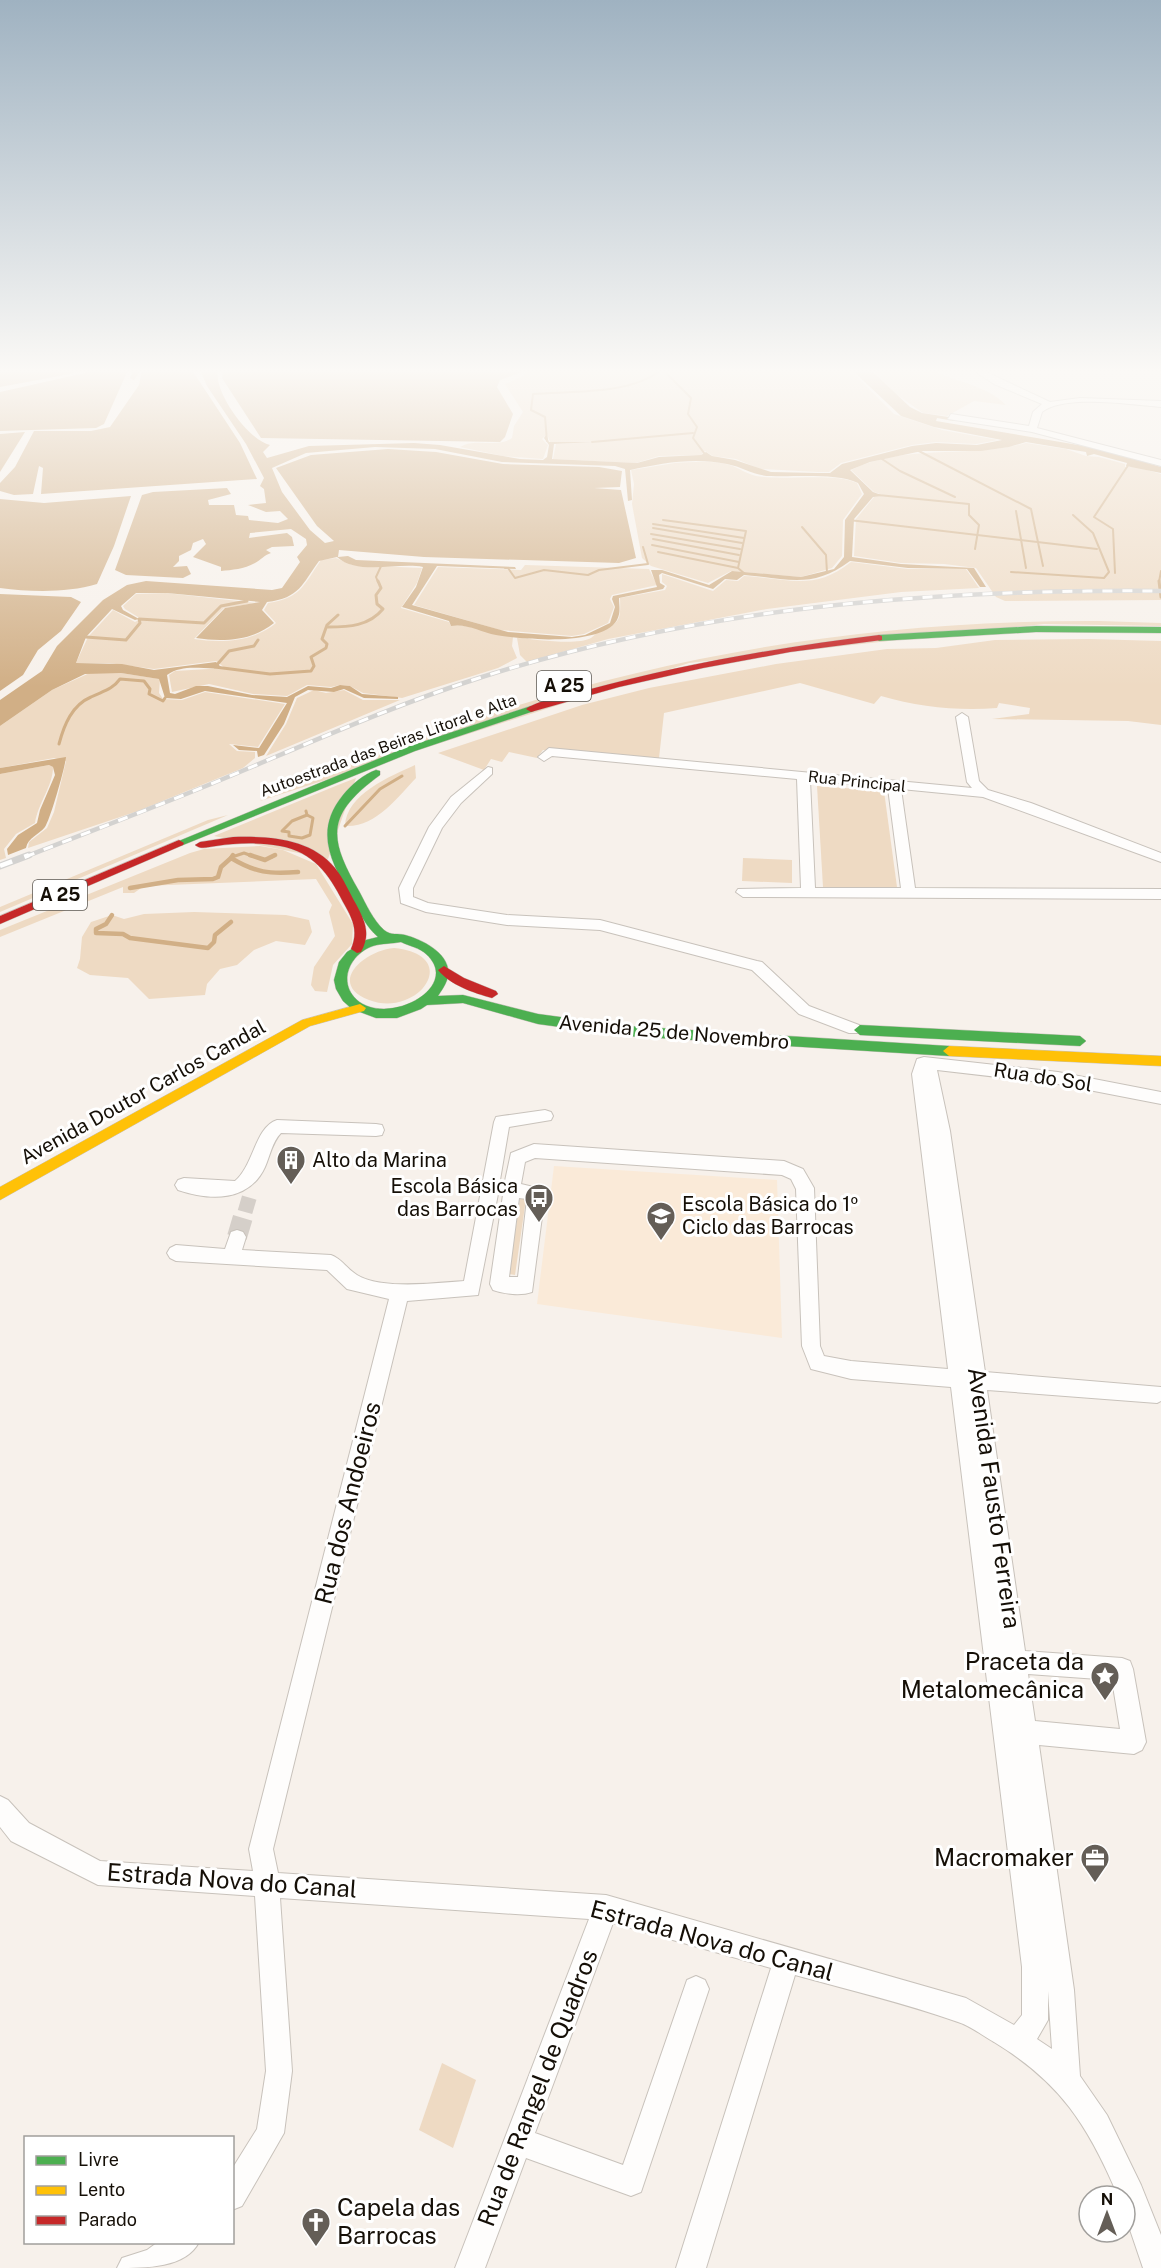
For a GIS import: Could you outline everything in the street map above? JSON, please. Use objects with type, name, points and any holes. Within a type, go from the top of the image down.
[{"type":"main road","name":"Autoestrada das Beiras Litoral e Alta","points":[[354,756],[573,683],[732,646],[819,633],[927,622],[1032,618],[1161,620]]},
{"type":"main road","name":"Autoestrada das Beiras Litoral e Alta","points":[[0,920],[271,805],[434,743],[583,693],[743,656],[909,634],[1014,629],[1161,630]]},
{"type":"main road","points":[[393,939],[381,934],[372,924],[332,850],[330,827],[339,804],[353,789],[373,775],[434,743]]},
{"type":"main road","points":[[120,869],[219,842],[260,841],[298,849],[315,856],[327,866],[339,882],[363,928],[363,938],[357,949],[341,965],[337,978],[339,991],[347,1001],[360,1008],[389,1013],[404,1011],[429,1001],[440,988],[444,970],[438,955],[429,947],[416,941],[393,939],[375,941],[357,949]]},
{"type":"main road","name":"Avenida 25 de Novembro","points":[[444,970],[460,981],[488,993],[543,1006],[624,1018],[1090,1042]]},
{"type":"main road","name":"Avenida Doutor Carlos Candal","points":[[306,1023],[339,991]]},
{"type":"main road","name":"Avenida 25 de Novembro","points":[[429,1001],[463,999],[538,1019],[627,1031],[923,1056],[1161,1061]]},
{"type":"main road","name":"Avenida Doutor Carlos Candal","points":[[0,1194],[306,1023],[360,1008]]},
{"type":"street","points":[[962,717],[973,782],[984,793]]},
{"type":"street","name":"Rua Principal","points":[[544,757],[549,752],[984,793],[1026,806],[1161,858]]},
{"type":"street","points":[[488,771],[456,800],[436,827],[420,864],[406,888],[406,900],[426,907],[507,920],[600,925],[757,966],[804,1010],[854,1029]]},
{"type":"street","points":[[802,775],[808,892]]},
{"type":"street","points":[[894,784],[909,894]]},
{"type":"street","points":[[743,892],[1161,894]]},
{"type":"street","points":[[920,1032],[923,1056]]},
{"type":"street","name":"Rua do Sol","points":[[923,1056],[1161,1098]]},
{"type":"street","name":"Avenida Fausto Ferreira","points":[[923,1056],[932,1075],[942,1131],[1035,1967],[1035,2020],[1018,2041]]},
{"type":"street","points":[[176,1253],[331,1263],[353,1283],[400,1293],[472,1289],[502,1122],[545,1116]]},
{"type":"street","points":[[184,1185],[248,1190],[270,1132],[277,1126],[376,1130]]},
{"type":"street","points":[[491,1186],[512,1189],[536,1194],[526,1286],[499,1284],[512,1189],[517,1158],[534,1151],[784,1168],[797,1174],[805,1188],[811,1346],[818,1363],[831,1368],[1157,1394]]},
{"type":"street","points":[[231,1257],[237,1237]]},
{"type":"street","name":"Rua dos Andoeiros","points":[[234,2193],[270,2133],[279,2072],[277,2012],[267,1918],[268,1884],[261,1849],[400,1293]]},
{"type":"street","name":"Avenida Fausto Ferreira","points":[[968,1379],[1017,1662],[1061,1990],[1067,2080]]},
{"type":"street","points":[[1017,1662],[1122,1669],[1134,1742],[1026,1732]]},
{"type":"street","name":"Estrada Nova do Canal","points":[[0,1808],[20,1832],[98,1873],[606,1908],[966,2011],[1018,2041],[1067,2080],[1094,2120],[1136,2201],[1158,2268]]},
{"type":"street","name":"Rua de Rangel de Quadros","points":[[470,2268],[606,1908]]},
{"type":"street","points":[[691,2268],[787,1959]]},
{"type":"street","points":[[518,2141],[631,2182],[696,1989]]},
{"type":"street","points":[[132,2268],[153,2263],[181,2244]]},
{"type":"shaded area","points":[[7,476],[37,476],[33,494],[14,495],[0,491],[0,483]]},
{"type":"shaded area","points":[[42,476],[256,476],[257,479],[41,494]]},
{"type":"shaded area","points":[[263,476],[275,476],[282,492],[310,530],[325,543],[334,541],[317,526],[282,476],[621,476],[620,487],[594,488],[621,490],[636,558],[619,563],[424,557],[339,550],[338,557],[348,556],[356,560],[515,567],[516,569],[437,566],[412,605],[508,632],[572,637],[585,635],[610,623],[615,607],[613,596],[657,587],[651,570],[662,570],[709,585],[732,571],[801,577],[834,569],[844,557],[845,520],[864,494],[858,483],[839,478],[816,476],[764,476],[856,476],[873,492],[884,496],[873,497],[854,519],[852,557],[901,564],[974,568],[986,587],[980,587],[967,569],[908,568],[850,561],[823,576],[811,579],[786,580],[744,575],[737,580],[725,579],[713,589],[662,573],[659,575],[660,583],[665,586],[663,589],[619,598],[617,620],[609,628],[596,634],[579,637],[542,639],[496,635],[474,628],[451,626],[449,621],[402,607],[416,587],[423,567],[356,566],[337,557],[319,561],[299,589],[287,597],[267,602],[262,610],[274,623],[256,634],[237,639],[196,638],[225,608],[260,602],[167,593],[136,593],[121,606],[123,610],[139,619],[135,620],[112,609],[86,637],[76,663],[122,664],[154,670],[216,662],[222,668],[187,668],[173,671],[167,675],[170,693],[175,694],[196,686],[208,686],[252,695],[287,697],[308,686],[331,688],[340,685],[350,686],[362,694],[398,697],[398,699],[364,698],[344,689],[334,692],[308,690],[295,697],[284,724],[264,755],[258,757],[257,751],[239,750],[233,745],[259,748],[287,703],[205,691],[181,699],[165,698],[159,679],[121,673],[85,674],[52,690],[0,726],[0,700],[42,671],[57,646],[103,600],[127,585],[146,581],[272,590],[282,588],[300,562],[297,557],[307,545],[306,539],[291,529],[250,533],[249,538],[287,533],[292,537],[294,546],[272,547],[266,550],[271,553],[255,563],[234,570],[221,571],[221,567],[193,557],[206,544],[203,539],[193,543],[191,550],[179,556],[179,561],[173,567],[187,566],[191,574],[183,578],[126,575],[115,570],[142,495],[153,492],[227,488],[231,494],[208,500],[209,505],[234,505],[236,515],[248,516],[249,520],[278,523],[288,519],[280,511],[266,512],[248,505],[266,503],[264,489],[260,486]]},
{"type":"shaded area","points":[[626,476],[630,476],[632,500],[628,501]]},
{"type":"shaded area","points":[[632,476],[822,477],[857,483],[862,494],[843,520],[842,556],[832,568],[801,577],[731,571],[708,583],[651,566],[642,558],[632,504],[634,484]]},
{"type":"shaded area","points":[[857,476],[1161,476],[1161,600],[1005,601],[996,597],[976,568],[944,564],[901,563],[854,556],[856,519],[874,497],[886,496],[874,492]]},
{"type":"shaded area","points":[[131,496],[114,546],[97,584],[49,591],[0,588],[0,499],[44,503]]},
{"type":"shaded area","points":[[336,558],[352,565],[422,568],[417,583],[401,608],[449,622],[451,626],[465,626],[513,637],[512,646],[517,658],[498,668],[402,698],[363,693],[350,686],[340,685],[331,687],[307,685],[287,696],[253,694],[209,684],[172,692],[169,675],[175,671],[225,668],[216,661],[154,669],[109,663],[76,663],[88,637],[113,610],[135,622],[141,619],[123,606],[136,594],[166,593],[256,603],[224,608],[194,639],[237,640],[257,634],[276,623],[264,610],[268,603],[295,594],[306,583],[321,560]]},
{"type":"shaded area","points":[[851,562],[908,569],[966,569],[979,588],[901,592],[767,609],[608,639],[527,662],[520,655],[517,638],[576,642],[591,638],[617,621],[620,612],[620,598],[665,590],[667,586],[662,582],[662,574],[713,591],[726,580],[738,581],[744,576],[812,580],[838,571]]},
{"type":"shaded area","points":[[525,565],[649,569],[657,585],[612,595],[610,599],[614,607],[608,623],[584,634],[572,636],[500,630],[414,605],[438,567],[521,570]]},
{"type":"shaded area","points":[[0,594],[71,597],[81,602],[61,631],[38,650],[23,675],[0,691]]},
{"type":"shaded area","points":[[1011,622],[1161,623],[1161,626],[1044,624],[689,663],[260,801],[340,765],[508,708],[673,665],[756,648],[925,627]]},
{"type":"shaded area","points":[[995,640],[1161,641],[1161,725],[1128,721],[992,719],[1029,714],[1030,708],[999,703],[997,708],[939,707],[881,696],[874,704],[800,683],[664,713],[659,758],[543,750],[537,758],[509,752],[502,762],[491,759],[484,770],[438,753],[582,705],[649,688],[776,664],[887,649],[936,648]]},
{"type":"shaded area","points":[[92,672],[121,673],[160,679],[159,693],[163,699],[182,700],[205,692],[285,704],[258,747],[229,744],[237,751],[255,752],[255,758],[243,768],[138,811],[28,848],[29,842],[47,828],[54,812],[66,761],[54,758],[0,768],[0,726],[52,690]]},
{"type":"shaded area","points":[[314,690],[326,693],[344,690],[363,700],[400,700],[266,756],[286,724],[297,698]]},
{"type":"shaded area","points":[[66,757],[57,794],[45,827],[29,841],[26,848],[8,855],[7,849],[18,835],[37,823],[55,775],[53,767],[49,765],[0,774],[0,768]]},
{"type":"shaded area","points":[[49,765],[53,767],[52,774],[35,823],[16,834],[4,849],[6,858],[0,860],[0,774]]},
{"type":"shaded area","points":[[415,765],[416,778],[385,810],[366,822],[345,826],[347,815],[361,796],[383,781]]},
{"type":"shaded area","points":[[356,778],[328,859],[214,836],[338,785]]},
{"type":"shaded area","points":[[817,786],[884,791],[897,887],[823,887]]},
{"type":"shaded area","points":[[228,815],[0,912],[0,907],[208,820]]},
{"type":"shaded area","points":[[260,846],[283,850],[316,864],[353,924],[352,944],[333,965],[327,992],[315,991],[311,985],[314,967],[335,936],[329,912],[332,905],[316,879],[144,886],[134,893],[123,893],[123,887],[0,937],[0,930],[190,853],[204,849]]},
{"type":"shaded area","points":[[743,858],[792,860],[792,883],[742,881]]},
{"type":"shaded area","points":[[194,912],[286,915],[309,920],[312,932],[305,945],[276,941],[254,950],[237,965],[220,969],[207,984],[205,995],[149,999],[128,978],[90,975],[77,968],[82,937],[91,922],[112,915],[124,919],[144,914]]},
{"type":"shaded area","points":[[394,948],[415,953],[427,962],[430,973],[426,984],[417,994],[403,1001],[387,1004],[369,1000],[357,993],[351,986],[350,977],[354,969],[371,955]]},
{"type":"shaded area","name":"Escola Básica do 1º Ciclo das Barrocas","points":[[554,1166],[777,1180],[782,1338],[537,1304]]},
{"type":"shaded area","points":[[520,1199],[526,1199],[515,1275],[509,1274]]},
{"type":"shaded area","points":[[442,2063],[476,2080],[453,2148],[419,2130]]},
{"type":"waterway","points":[[910,476],[955,497]]},
{"type":"waterway","points":[[967,476],[1031,509],[1038,542]]},
{"type":"waterway","points":[[1115,573],[1113,529],[1094,517],[1121,476]]},
{"type":"waterway","points":[[878,495],[969,504],[969,515],[979,525],[977,535]]},
{"type":"waterway","points":[[1016,511],[1021,540]]},
{"type":"waterway","points":[[1011,572],[1104,578],[1109,572],[1093,533],[1073,515]]},
{"type":"waterway","points":[[663,520],[746,531],[738,568]]},
{"type":"waterway","points":[[849,520],[977,535]]},
{"type":"waterway","points":[[653,524],[744,538]]},
{"type":"waterway","points":[[802,527],[826,555],[827,573]]},
{"type":"waterway","points":[[653,528],[742,543]]},
{"type":"waterway","points":[[651,534],[740,549]]},
{"type":"waterway","points":[[975,549],[977,535]]},
{"type":"waterway","points":[[977,535],[1021,540]]},
{"type":"waterway","points":[[653,539],[739,555]]},
{"type":"waterway","points":[[1021,540],[1038,542]]},
{"type":"waterway","points":[[1021,540],[1026,568]]},
{"type":"waterway","points":[[1038,542],[1097,549]]},
{"type":"waterway","points":[[1038,542],[1043,566]]},
{"type":"waterway","points":[[652,545],[739,562]]},
{"type":"waterway","points":[[505,568],[508,568],[515,578],[544,570],[588,575],[599,570],[648,564],[643,547]]},
{"type":"waterway","points":[[658,552],[738,568]]},
{"type":"waterway","points":[[378,582],[376,577],[382,564]]},
{"type":"waterway","points":[[738,568],[745,574]]},
{"type":"waterway","points":[[1159,582],[1161,571]]},
{"type":"waterway","points":[[328,627],[358,624],[377,615],[383,609],[377,604],[376,595],[381,588],[378,581]]},
{"type":"waterway","points":[[1159,582],[1161,597]]},
{"type":"waterway","points":[[86,637],[126,640],[140,623],[139,619],[204,623],[221,606],[247,601]]},
{"type":"waterway","points":[[258,640],[254,646],[229,651],[215,667],[270,674],[311,671],[314,666],[311,657],[326,648],[327,644],[322,639],[327,625],[338,615]]},
{"type":"waterway","points":[[59,744],[66,723],[74,710],[84,701],[110,688],[120,679],[144,681],[150,689],[149,694],[163,701],[165,698]]},
{"type":"waterway","points":[[345,826],[380,789],[402,776]]},
{"type":"waterway","points":[[306,811],[307,815]]},
{"type":"waterway","points":[[307,815],[313,818],[310,835],[302,838],[289,836],[289,832],[282,831],[292,821],[307,815]]},
{"type":"waterway","points":[[232,857],[244,853],[255,857]]},
{"type":"waterway","points":[[250,855],[265,860],[275,855],[272,857]]},
{"type":"waterway","points":[[130,888],[178,880],[213,879],[218,877],[221,867],[231,858]]},
{"type":"waterway","points":[[231,858],[248,867],[263,871],[298,872]]},
{"type":"waterway","points":[[112,915],[106,924],[96,929],[96,933],[123,934],[130,938],[208,948],[214,942],[215,935],[231,922]]},
{"type":"tunnel","points":[[245,1212],[250,1195]]},
{"type":"tunnel","points":[[237,1237],[245,1210]]},
{"type":"railway","points":[[25,857],[416,700],[482,677],[565,653],[733,618],[818,607],[989,594],[1161,591]]},
{"type":"railway","points":[[0,866],[29,855]]},
{"type":"traffic: fast","points":[[879,638],[1036,629],[1161,630]]},
{"type":"traffic: fast","points":[[179,843],[411,749],[531,709]]},
{"type":"traffic: fast","points":[[376,773],[352,791],[338,808],[332,826],[333,844],[348,882],[372,924],[381,934],[393,939]]},
{"type":"traffic: fast","points":[[402,938],[429,949],[441,964],[442,979],[433,994],[417,1006],[397,1013],[376,1014],[356,1006],[347,998],[342,989],[340,980],[345,962],[360,948],[370,943],[402,938]]},
{"type":"traffic: fast","points":[[429,1001],[463,999],[538,1019],[627,1031],[949,1051]]},
{"type":"traffic: fast","points":[[860,1030],[1080,1041]]},
{"type":"traffic: slow","points":[[0,1194],[306,1023],[360,1008]]},
{"type":"traffic: slow","points":[[949,1051],[1161,1061]]},
{"type":"traffic: jam","points":[[531,709],[616,685],[703,665],[790,649],[879,638]]},
{"type":"traffic: jam","points":[[200,845],[233,841],[267,841],[284,843],[315,856],[334,875],[358,919],[361,936],[357,949]]},
{"type":"traffic: jam","points":[[0,920],[179,843]]},
{"type":"traffic: jam","points":[[444,970],[460,981],[492,994]]},
{"type":"place","name":"Alto da Marina","points":[[291,1186]]},
{"type":"place","name":"Escola Básica das Barrocas","points":[[539,1224]]},
{"type":"place","name":"Escola Básica do 1º Ciclo das Barrocas","points":[[661,1242]]},
{"type":"place","name":"Praceta da Metalomecânica","points":[[1105,1702]]},
{"type":"place","name":"Macromaker","points":[[1095,1884]]},
{"type":"place","name":"Capela das Barrocas","points":[[316,2248]]}]
